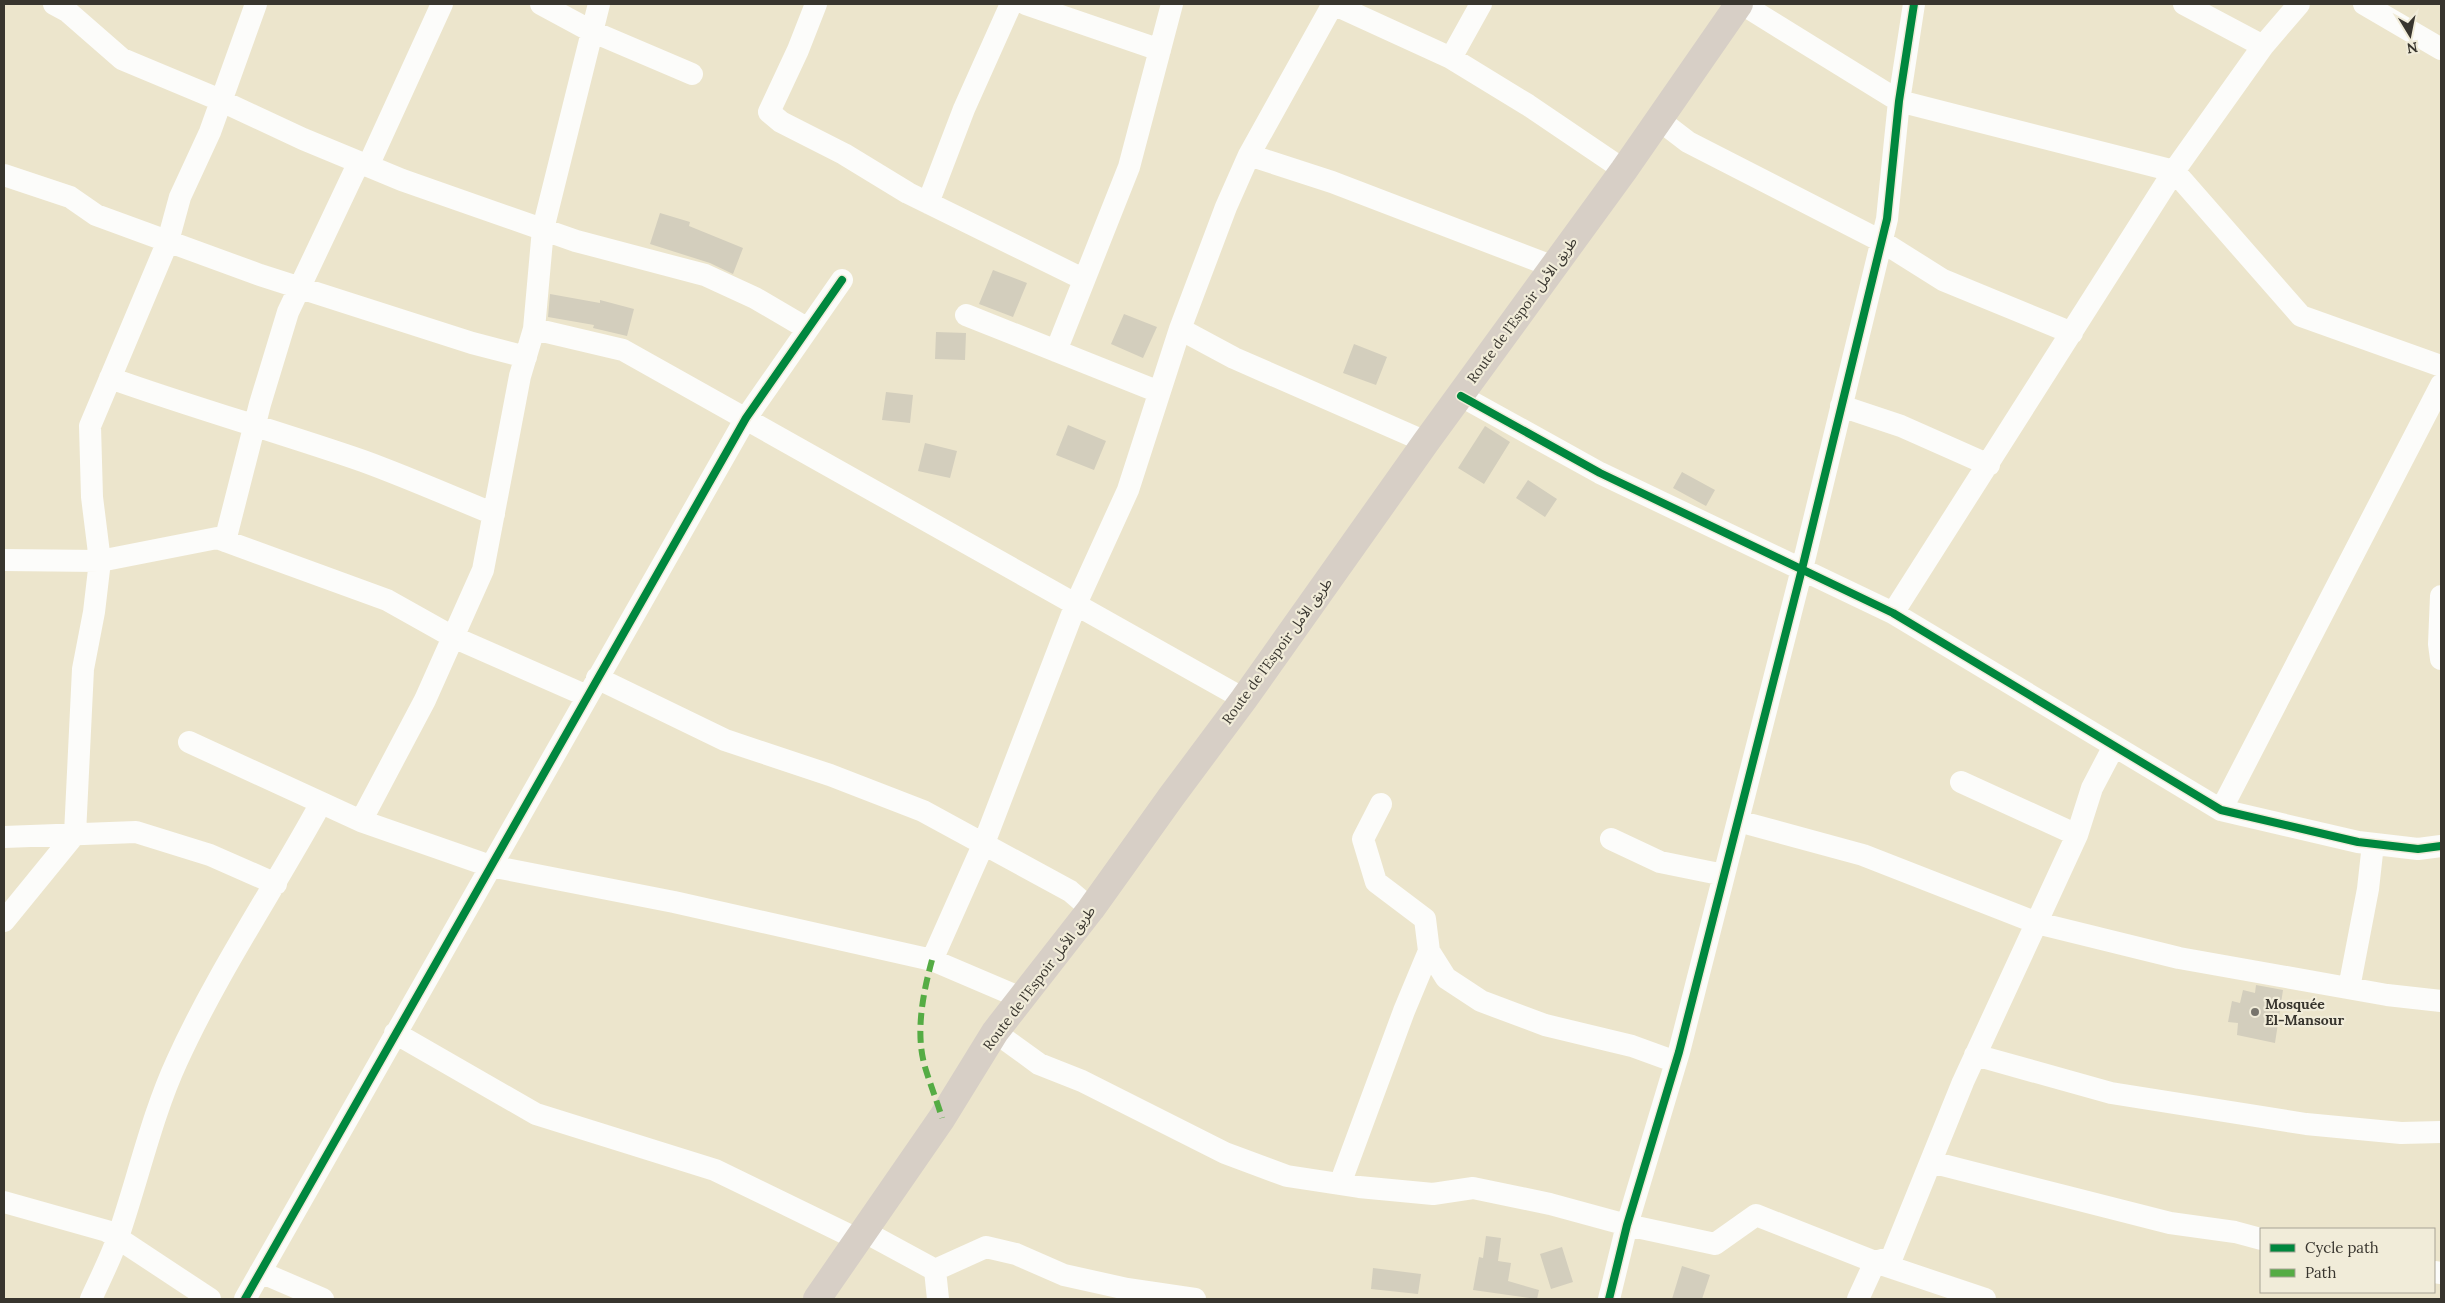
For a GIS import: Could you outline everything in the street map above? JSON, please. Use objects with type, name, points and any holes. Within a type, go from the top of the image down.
[{"type":"highway","name":"Route de l’Espoir طريق الأمل","points":[[817,1299],[942,1118],[995,1032],[1091,909],[1244,699],[1426,442],[1624,170],[1740,4]]},
{"type":"street","points":[[54,4],[67,11],[122,59],[364,164],[576,241],[705,275],[755,298],[808,328]]},
{"type":"street","points":[[4,921],[75,834],[84,669],[100,561],[92,497],[90,426],[168,241],[180,197],[210,132],[256,4]]},
{"type":"street","points":[[225,541],[255,425],[288,312],[364,164],[442,4]]},
{"type":"street","points":[[541,4],[591,31],[692,74]]},
{"type":"street","points":[[360,821],[425,700],[483,570],[526,357],[534,329],[543,229],[599,4]]},
{"type":"street","points":[[816,4],[798,50],[769,112],[781,122],[844,154],[928,203],[1083,279]]},
{"type":"street","points":[[928,203],[964,109],[1011,4]]},
{"type":"street","points":[[1026,4],[1160,50]]},
{"type":"street","points":[[1056,351],[1083,279],[1129,168],[1172,4]]},
{"type":"street","points":[[932,960],[984,843],[1076,604],[1128,490],[1180,329],[1226,206],[1249,155],[1333,4],[1451,58],[1528,105],[1624,170]]},
{"type":"street","points":[[1451,58],[1481,4]]},
{"type":"street","points":[[1740,4],[1899,101],[2174,171],[2301,316],[2441,366]]},
{"type":"street","points":[[1609,1299],[1627,1225],[1676,1062],[1802,568],[1887,219],[1899,101],[1914,4]]},
{"type":"street","points":[[2184,4],[2263,46]]},
{"type":"street","points":[[1893,613],[1989,465],[2174,171],[2263,46],[2299,4]]},
{"type":"street","points":[[2364,4],[2441,49]]},
{"type":"street","points":[[1658,119],[1688,142],[1881,241],[1943,280],[2072,333]]},
{"type":"street","points":[[1249,155],[1332,182],[1554,266]]},
{"type":"street","points":[[4,175],[70,197],[96,215],[300,288],[472,343],[526,357]]},
{"type":"street","points":[[245,1299],[746,418],[842,280]]},
{"type":"street","points":[[966,315],[1159,392]]},
{"type":"street","points":[[534,329],[623,350],[1244,699]]},
{"type":"street","points":[[1180,329],[1234,358],[1426,442]]},
{"type":"street","points":[[110,378],[204,412],[255,425],[365,462],[494,514]]},
{"type":"street","points":[[2221,810],[2441,385]]},
{"type":"street","points":[[1461,396],[1600,473],[1893,613],[2221,810],[2373,844],[2418,850],[2441,846]]},
{"type":"street","points":[[1841,406],[1901,426],[1989,465]]},
{"type":"street","points":[[4,560],[100,561],[217,538],[387,600],[454,637],[592,687],[725,740],[830,774],[924,811],[1070,891],[1091,909]]},
{"type":"street","points":[[2441,596],[2441,659]]},
{"type":"street","points":[[189,742],[360,821],[490,866],[674,902],[932,960],[1021,998]]},
{"type":"street","points":[[1858,1299],[1875,1262],[1892,1257],[1975,1055],[2077,835],[2092,788],[2114,746]]},
{"type":"street","points":[[1962,782],[2077,835]]},
{"type":"street","points":[[91,1299],[118,1239],[148,1142],[176,1062],[234,951],[276,884],[322,803]]},
{"type":"street","points":[[1381,804],[1363,839],[1376,882],[1425,919],[1429,951],[1446,978],[1481,1001],[1545,1025],[1632,1046],[1676,1062]]},
{"type":"street","points":[[1738,821],[1863,855],[2037,924],[2179,958],[2349,988],[2441,1001]]},
{"type":"street","points":[[4,837],[136,832],[210,855],[276,884]]},
{"type":"street","points":[[1611,839],[1660,862],[1724,875]]},
{"type":"street","points":[[2349,988],[2368,889],[2373,844]]},
{"type":"street","points":[[1340,1184],[1404,1011],[1429,951]]},
{"type":"street","points":[[995,1032],[1039,1064],[1082,1081],[1225,1153],[1287,1176],[1433,1194],[1473,1188],[1550,1204],[1627,1225],[1714,1244],[1756,1216],[1875,1262],[1986,1299]]},
{"type":"street","points":[[395,1033],[536,1114],[715,1170],[934,1270],[986,1247],[1016,1254],[1103,1292],[1195,1299]]},
{"type":"street","points":[[1975,1055],[2111,1093],[2306,1124],[2401,1133],[2441,1132]]},
{"type":"street","points":[[1932,1162],[2170,1223],[2235,1232],[2260,1238]]},
{"type":"street","points":[[4,1202],[107,1231],[210,1299]]},
{"type":"street","points":[[934,1270],[938,1299]]},
{"type":"street","points":[[260,1272],[323,1299]]},
{"type":"sand","points":[[4,4],[2441,4],[2441,1299],[4,1299]]},
{"type":"building","points":[[660,213],[690,222],[689,226],[743,248],[733,274],[710,263],[650,244]]},
{"type":"building","points":[[993,270],[1027,283],[1013,317],[979,304]]},
{"type":"building","points":[[550,294],[600,303],[600,300],[634,309],[627,336],[593,328],[594,325],[548,317]]},
{"type":"building","points":[[1124,314],[1157,327],[1143,358],[1111,344]]},
{"type":"building","points":[[936,332],[966,333],[965,360],[935,359]]},
{"type":"building","points":[[1354,344],[1387,357],[1376,385],[1343,373]]},
{"type":"building","points":[[886,392],[913,395],[910,423],[882,420]]},
{"type":"building","points":[[1068,425],[1106,441],[1094,470],[1056,455]]},
{"type":"building","points":[[1485,426],[1510,442],[1484,484],[1458,468]]},
{"type":"building","points":[[925,443],[957,451],[950,478],[918,471]]},
{"type":"building","points":[[1682,472],[1715,490],[1706,506],[1673,488]]},
{"type":"building","points":[[1528,480],[1557,499],[1545,517],[1516,498]]},
{"type":"building","name":"Mosquée El-Mansour","points":[[2256,985],[2283,990],[2275,1043],[2237,1035],[2238,1023],[2228,1022],[2232,1001],[2240,1003],[2243,990],[2255,993]]},
{"type":"building","points":[[1486,1236],[1501,1238],[1498,1261],[1511,1263],[1508,1281],[1539,1290],[1537,1299],[1473,1290],[1479,1257],[1483,1258]]},
{"type":"building","points":[[1562,1247],[1573,1282],[1551,1289],[1540,1254]]},
{"type":"building","points":[[1682,1266],[1710,1275],[1702,1299],[1672,1299]]},
{"type":"building","points":[[1373,1268],[1421,1274],[1418,1294],[1371,1289]]},
{"type":"marked path","points":[[932,960],[923,999],[920,1027],[925,1067],[942,1118]]},
{"type":"cycle path","points":[[1609,1299],[1627,1225],[1679,1052],[1802,569],[1887,219],[1899,101],[1914,4]]},
{"type":"cycle path","points":[[245,1299],[746,418],[842,280]]},
{"type":"cycle path","points":[[1461,396],[1600,473],[1893,613],[2221,810],[2358,842],[2418,849],[2441,846]]},
{"type":"place","name":"Mosquée El-Mansour","points":[[2255,1012]]}]
